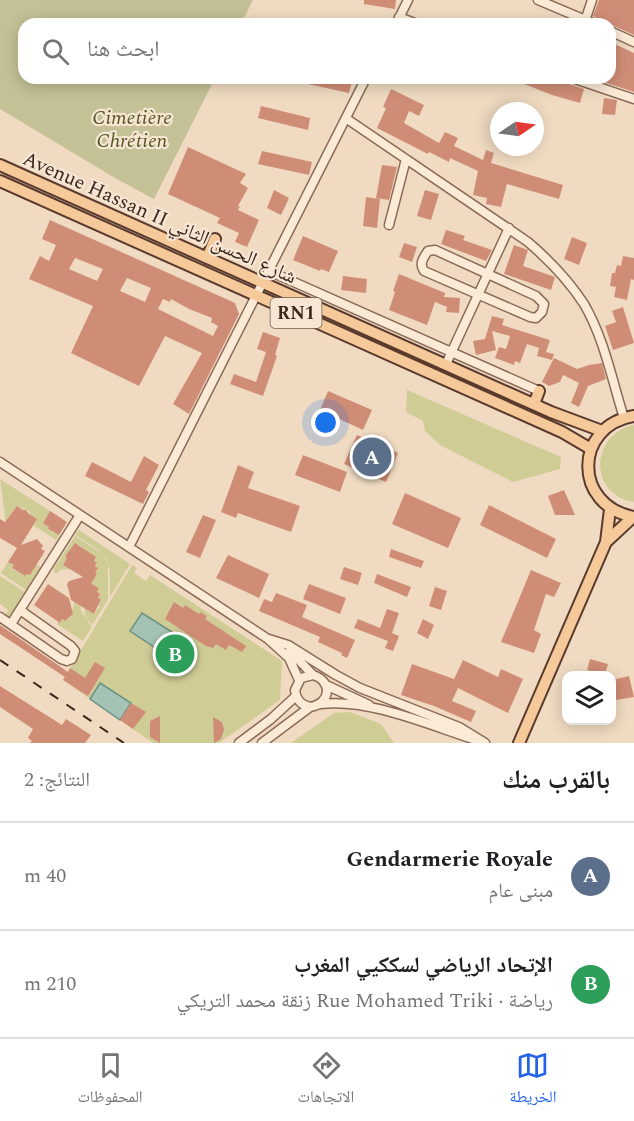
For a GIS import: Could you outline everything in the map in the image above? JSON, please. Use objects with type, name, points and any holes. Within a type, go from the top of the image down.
[{"type":"main road","name":"Avenue Hassan II شارع الحسن الثاني","points":[[0,165],[569,420],[602,431]]},
{"type":"main road","name":"Avenue Hassan II شارع الحسن الثاني","points":[[0,181],[562,432],[591,449]]},
{"type":"main road","points":[[207,258],[215,239]]},
{"type":"main road","points":[[534,404],[539,391]]},
{"type":"main road","points":[[606,542],[633,517],[610,508],[602,501],[590,481],[588,468],[591,449],[602,431],[616,421],[629,417]]},
{"type":"main road","points":[[519,743],[606,542],[610,508]]},
{"type":"street","points":[[399,18],[408,0]]},
{"type":"street","points":[[538,0],[576,18]]},
{"type":"street","points":[[586,18],[592,0]]},
{"type":"street","points":[[616,34],[634,42]]},
{"type":"street","points":[[129,547],[363,84]]},
{"type":"street","points":[[590,84],[634,99]]},
{"type":"street","points":[[346,119],[509,228],[546,258],[583,304],[600,339],[629,417]]},
{"type":"street","points":[[389,225],[406,159]]},
{"type":"street","points":[[446,364],[509,228]]},
{"type":"street","points":[[435,250],[488,275],[536,296],[542,301],[544,308],[538,317],[478,295],[424,271],[422,262],[428,251],[435,250]]},
{"type":"street","points":[[269,271],[539,391]]},
{"type":"street","points":[[0,462],[268,639],[290,651],[326,685],[327,693],[321,704]]},
{"type":"street","points":[[11,624],[80,514]]},
{"type":"street","points":[[0,617],[61,659],[67,661],[74,657],[75,651],[71,646],[20,610]]},
{"type":"street","points":[[268,639],[289,658],[299,681]]},
{"type":"street","points":[[268,639],[288,645],[354,684],[459,727],[485,743]]},
{"type":"street","points":[[310,707],[303,705],[296,696],[296,686],[304,676],[313,675]]},
{"type":"street","points":[[326,685],[360,699],[371,707]]},
{"type":"street","points":[[239,743],[272,719],[296,696]]},
{"type":"street","points":[[262,743],[310,707],[341,703],[371,707],[485,743]]},
{"type":"shaded area","points":[[407,390],[561,457],[560,469],[513,482],[440,445],[425,431],[423,421],[406,412]]},
{"type":"shaded area","points":[[634,425],[634,502],[619,497],[609,488],[602,477],[600,465],[602,452],[609,440],[619,431]]},
{"type":"shaded area","points":[[0,479],[50,511],[43,523],[50,526],[48,530],[59,535],[56,540],[33,525],[29,511],[17,506],[6,524]]},
{"type":"shaded area","points":[[79,530],[130,564],[110,597],[110,573],[106,558],[96,548],[75,535]]},
{"type":"shaded area","points":[[75,536],[103,554],[108,564],[108,600],[92,625],[86,617],[84,608],[94,614],[100,606],[97,605],[100,599],[98,598],[100,594],[97,592],[99,588],[95,586],[93,589],[87,585],[97,575],[95,573],[97,563],[82,552],[83,548],[75,543],[65,556],[67,558],[63,565],[70,570],[62,569],[56,574],[54,572],[54,568]]},
{"type":"shaded area","points":[[8,562],[14,565],[12,569],[25,576],[30,575],[34,568],[33,562],[40,567],[26,590],[1,573]]},
{"type":"shaded area","points":[[132,565],[137,568],[134,573],[146,581],[150,575],[282,661],[280,700],[219,743],[153,743],[63,680]]},
{"type":"shaded area","points":[[0,576],[25,592],[10,616],[5,615],[8,610],[0,604]]},
{"type":"shaded area","points":[[74,602],[83,603],[80,609],[92,627],[83,641],[57,624],[62,619],[71,617]]},
{"type":"shaded area","points":[[142,613],[175,634],[163,653],[130,631]]},
{"type":"shaded area","points":[[100,683],[131,703],[120,720],[90,699]]},
{"type":"shaded area","points":[[350,712],[381,724],[394,743],[291,743],[334,713]]},
{"type":"green space","name":"Cimetière Chrétien","points":[[0,0],[253,0],[244,18],[18,18],[18,84],[212,84],[154,199],[0,109]]},
{"type":"building","points":[[364,0],[396,0],[395,9],[364,4]]},
{"type":"building","points":[[599,0],[634,0],[634,35],[616,27],[616,18],[593,16]]},
{"type":"building","points":[[616,45],[634,53],[634,92],[610,84],[616,84]]},
{"type":"building","points":[[308,84],[351,84],[349,93]]},
{"type":"building","points":[[524,84],[569,84],[584,89],[580,103]]},
{"type":"building","points":[[391,89],[424,105],[419,116],[409,111],[404,123],[439,143],[445,132],[458,138],[454,146],[483,160],[486,150],[490,152],[490,156],[493,156],[491,163],[563,185],[559,199],[507,184],[501,207],[486,204],[487,198],[473,195],[478,171],[450,158],[449,162],[429,152],[428,154],[377,128],[386,108],[383,107]]},
{"type":"building","points":[[604,98],[617,100],[615,115],[602,114]]},
{"type":"building","points":[[261,106],[310,118],[308,130],[258,118]]},
{"type":"building","points":[[188,147],[246,174],[240,183],[248,188],[238,210],[259,220],[247,247],[235,242],[239,233],[217,223],[220,218],[168,194]]},
{"type":"building","points":[[262,151],[312,162],[309,175],[258,164]]},
{"type":"building","points":[[382,165],[397,167],[389,200],[376,198]]},
{"type":"building","points":[[274,190],[289,198],[281,215],[267,208]]},
{"type":"building","points":[[425,190],[439,194],[431,220],[417,216]]},
{"type":"building","points":[[366,197],[380,199],[377,228],[363,226]]},
{"type":"building","points":[[50,220],[235,303],[239,314],[189,414],[173,404],[202,353],[165,336],[139,386],[71,353],[93,306],[29,279],[40,256],[49,261],[56,245],[42,239]],"holes":[[[75,258],[103,269],[97,281],[69,269]],[[127,278],[151,288],[145,302],[120,291]],[[163,299],[170,302],[171,299],[212,318],[211,322],[218,326],[213,336],[158,309]]]},
{"type":"building","points":[[446,230],[465,236],[463,240],[492,250],[486,261],[441,244]]},
{"type":"building","points":[[303,236],[338,251],[329,272],[321,269],[320,271],[293,260]]},
{"type":"building","points":[[572,237],[587,243],[579,265],[564,259]]},
{"type":"building","points":[[404,243],[417,247],[412,262],[399,257]]},
{"type":"building","points":[[514,245],[528,250],[523,266],[555,277],[551,290],[504,274]]},
{"type":"building","points":[[623,256],[634,258],[634,280],[631,279],[627,300],[614,297],[616,287],[610,286],[612,273],[615,273],[617,265],[621,266]]},
{"type":"building","points":[[399,274],[445,293],[444,297],[460,298],[459,313],[446,312],[447,307],[435,302],[427,325],[389,310]]},
{"type":"building","points":[[343,276],[367,279],[366,293],[341,290]]},
{"type":"building","points":[[623,307],[634,343],[613,350],[605,326],[616,322],[612,311]]},
{"type":"building","points":[[492,316],[504,319],[502,325],[550,340],[546,352],[554,354],[552,360],[537,356],[539,348],[527,344],[520,363],[515,361],[514,365],[495,358],[499,347],[506,349],[510,336],[492,331],[496,350],[476,355],[473,341],[485,339]]},
{"type":"building","points":[[263,332],[280,338],[275,355],[277,356],[263,396],[230,384],[234,374],[256,382],[266,352],[257,349]]},
{"type":"building","points":[[554,358],[577,369],[602,363],[606,379],[588,386],[579,407],[571,403],[579,383],[563,375],[560,382],[549,386],[542,382]]},
{"type":"building","points":[[328,391],[372,410],[363,430],[320,410]]},
{"type":"building","points":[[357,435],[398,453],[386,482],[344,464]]},
{"type":"building","points":[[303,455],[347,472],[340,492],[295,475]]},
{"type":"building","points":[[144,456],[159,465],[146,490],[149,492],[143,504],[85,476],[92,462],[131,482]]},
{"type":"building","points":[[238,465],[254,472],[248,488],[300,506],[291,532],[238,513],[236,518],[221,512]]},
{"type":"building","points":[[564,490],[575,515],[555,515],[548,496]]},
{"type":"building","points":[[405,493],[461,518],[448,548],[392,524]]},
{"type":"building","points":[[489,505],[556,539],[547,558],[480,525]]},
{"type":"building","points":[[17,506],[37,519],[21,545],[37,539],[43,546],[41,549],[45,551],[30,575],[25,576],[12,568],[14,565],[8,562],[17,548],[0,538],[0,519],[5,522]]},
{"type":"building","points":[[50,511],[67,522],[59,535],[43,523]]},
{"type":"building","points":[[203,515],[216,520],[200,558],[186,552]]},
{"type":"building","points":[[75,543],[96,557],[94,561],[97,563],[95,566],[98,568],[95,573],[97,574],[91,584],[99,588],[98,598],[101,599],[94,614],[71,600],[67,584],[69,581],[83,577],[63,565],[67,558],[65,556]]},
{"type":"building","points":[[391,549],[424,561],[421,568],[389,557]]},
{"type":"building","points":[[228,555],[269,574],[259,598],[216,578]]},
{"type":"building","points":[[344,567],[362,573],[358,585],[340,579]]},
{"type":"building","points":[[531,570],[561,583],[554,597],[546,594],[534,630],[541,634],[534,653],[501,642]]},
{"type":"building","points":[[377,574],[411,587],[407,597],[374,583]]},
{"type":"building","points":[[48,584],[69,598],[73,614],[65,621],[62,619],[60,623],[34,605]]},
{"type":"building","points":[[309,584],[346,598],[340,614],[303,599]]},
{"type":"building","points":[[435,587],[447,591],[441,610],[429,606]]},
{"type":"building","points":[[276,593],[307,605],[302,617],[355,640],[347,658],[341,655],[342,653],[318,642],[320,637],[259,611],[264,599],[272,602]]},
{"type":"building","points":[[174,602],[183,608],[185,605],[207,616],[205,619],[246,646],[242,652],[229,645],[226,650],[216,644],[213,648],[206,646],[165,619]]},
{"type":"building","points":[[387,609],[399,613],[392,633],[399,636],[393,651],[385,648],[388,641],[354,628],[358,619],[380,628]]},
{"type":"building","points":[[423,619],[434,625],[428,639],[417,633]]},
{"type":"building","points":[[0,625],[68,672],[70,668],[85,678],[95,662],[105,668],[88,696],[63,680],[65,677],[0,634]]},
{"type":"building","points":[[590,659],[608,664],[606,671],[587,670]]},
{"type":"building","points":[[463,660],[498,677],[501,669],[523,679],[508,713],[458,688],[452,701],[476,711],[471,722],[401,695],[412,664],[454,679]]},
{"type":"building","points":[[629,676],[634,697],[616,700],[616,679]]},
{"type":"building","points":[[0,686],[62,725],[66,719],[91,735],[85,743],[30,743],[32,741],[28,738],[33,729],[0,707]]},
{"type":"building","points":[[131,703],[146,712],[133,729],[120,720]]},
{"type":"building","points":[[160,716],[160,743],[150,737],[150,721]]},
{"type":"building","points":[[213,717],[222,722],[224,730],[221,739],[214,743]]},
{"type":"railway","points":[[0,660],[124,743]]},
{"type":"place","name":"Gendarmerie Royale","points":[[372,457]]},
{"type":"place","name":"الإتحاد الرياضي لسككيي المغرب","points":[[175,654]]}]
